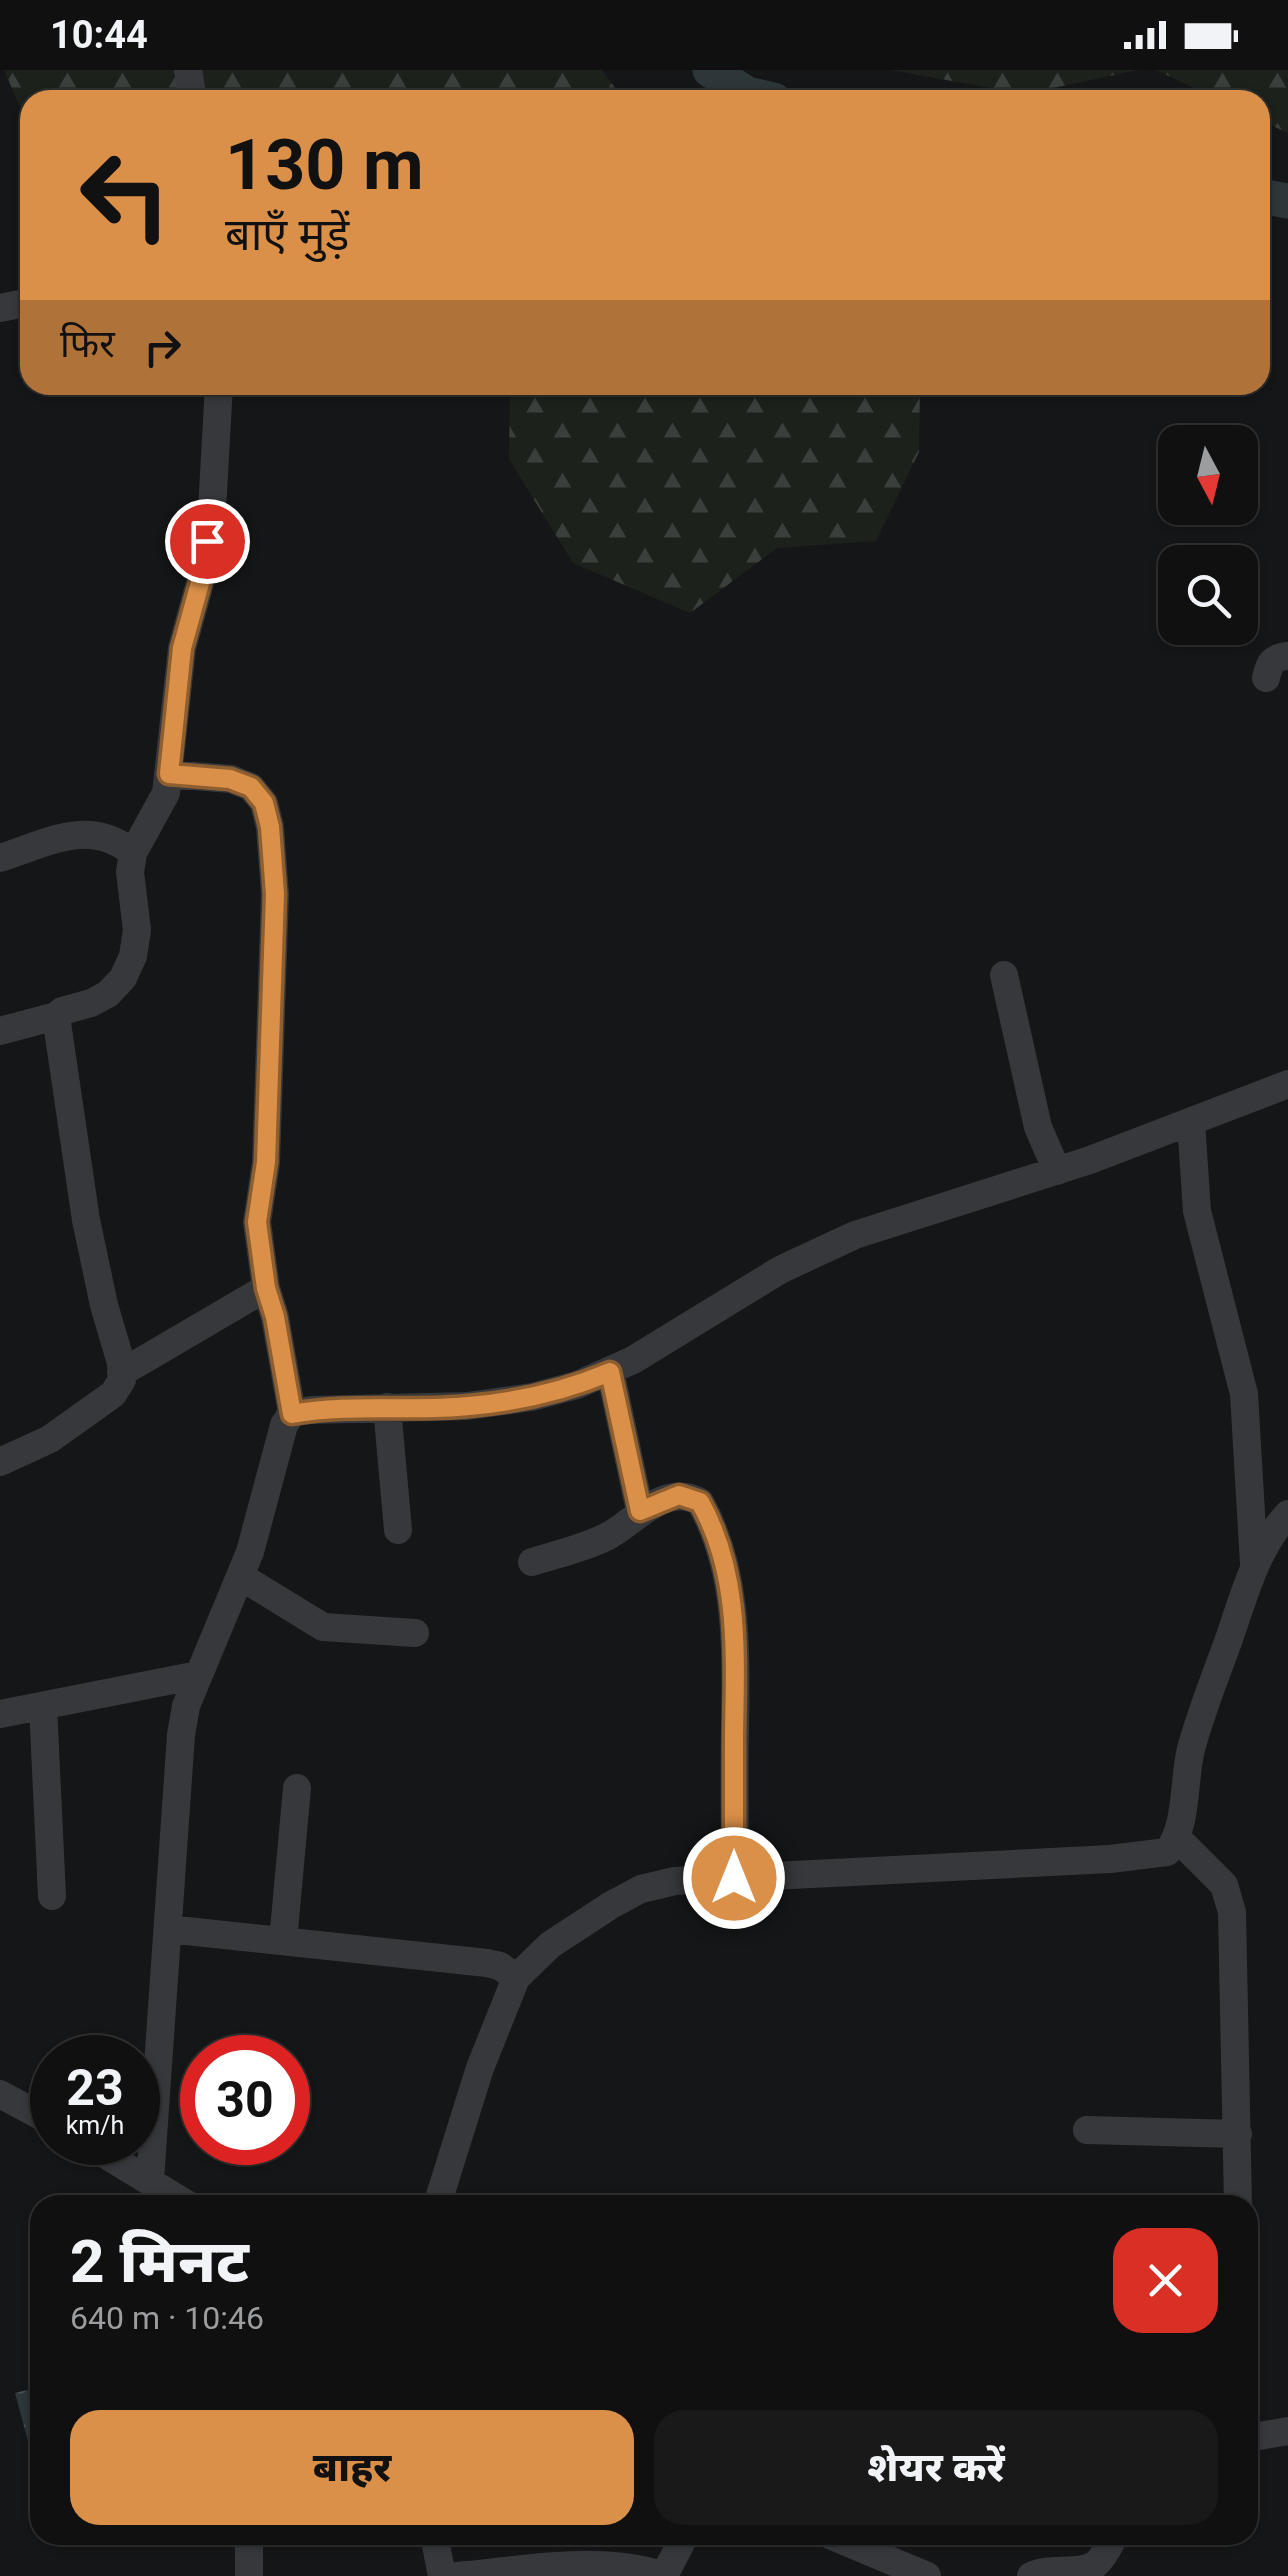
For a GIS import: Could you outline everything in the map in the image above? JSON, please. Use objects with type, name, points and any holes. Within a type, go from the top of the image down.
[{"type":"street","points":[[0,1031],[56,1016],[62,1010],[108,994],[124,978],[133,956],[137,930],[130,872],[132,853],[166,793],[182,648],[203,572],[210,526],[219,395]]},
{"type":"street","points":[[1266,678],[1274,659],[1288,656]]},
{"type":"street","points":[[169,774],[230,779],[251,787],[264,803],[270,827],[275,894],[266,1162],[257,1222],[292,1414]]},
{"type":"street","points":[[0,858],[91,833],[116,840],[132,853]]},
{"type":"street","points":[[1004,975],[1038,1128],[1057,1172]]},
{"type":"street","points":[[0,1462],[50,1438],[113,1394],[122,1380],[86,1220],[56,1016]]},
{"type":"street","points":[[150,2180],[186,1706],[240,1576],[284,1424],[292,1414],[467,1406],[532,1397],[577,1385],[610,1372],[780,1270],[855,1236],[1057,1172],[1288,1084]]},
{"type":"street","points":[[1191,1122],[1197,1210],[1244,1394],[1254,1568]]},
{"type":"street","points":[[121,1372],[266,1288]]},
{"type":"street","points":[[610,1372],[640,1511]]},
{"type":"street","points":[[387,1407],[398,1530]]},
{"type":"street","points":[[532,1562],[605,1538],[640,1511],[679,1495],[700,1502],[733,1604],[737,1651],[734,1878]]},
{"type":"street","points":[[440,2195],[480,2068],[516,1978],[550,1945],[641,1889],[674,1882],[1167,1852],[1178,1839],[1183,1786],[1192,1748],[1254,1568],[1268,1540],[1288,1514]]},
{"type":"street","points":[[240,1576],[323,1627],[415,1633]]},
{"type":"street","points":[[0,1714],[198,1676]]},
{"type":"street","points":[[43,1706],[52,1896]]},
{"type":"street","points":[[283,1941],[297,1788]]},
{"type":"street","points":[[1178,1839],[1216,1875],[1229,1897],[1238,2195]]},
{"type":"street","points":[[168,1929],[487,1964],[500,1966],[516,1978]]},
{"type":"street","points":[[0,2094],[30,2110]]},
{"type":"street","points":[[1087,2130],[1238,2134]]},
{"type":"street","points":[[124,2165],[173,2195]]},
{"type":"street","points":[[1258,2436],[1288,2431]]},
{"type":"street","points":[[249,2545],[249,2576]]},
{"type":"street","points":[[436,2545],[442,2576]]},
{"type":"street","points":[[458,2576],[601,2566],[636,2567],[664,2576],[680,2545]]},
{"type":"street","points":[[854,2545],[927,2576]]},
{"type":"street","points":[[1030,2576],[1048,2570],[1078,2574],[1097,2564],[1109,2545]]},
{"type":"green space","points":[[4,70],[602,70],[615,88],[20,90],[20,107]]},
{"type":"green space","points":[[890,70],[1138,70],[1044,90],[1002,90]]},
{"type":"green space","points":[[1156,70],[1288,70],[1288,133],[1270,125],[1270,90],[1198,90]]},
{"type":"green space","points":[[510,395],[920,395],[919,452],[876,541],[777,548],[690,613],[573,563],[509,459]]},
{"type":"water","points":[[30,2389],[30,2449],[15,2393]]},
{"type":"waterway","points":[[710,70],[741,90]]},
{"type":"waterway","points":[[1270,198],[1288,201]]},
{"type":"route","points":[[207,541],[203,572],[182,648],[169,774],[230,779],[251,787],[264,803],[270,827],[275,894],[266,1162],[257,1222],[259,1251],[292,1414],[311,1410],[467,1406],[532,1397],[610,1372],[640,1511],[679,1495],[700,1502],[733,1604],[737,1651],[734,1878]]}]
